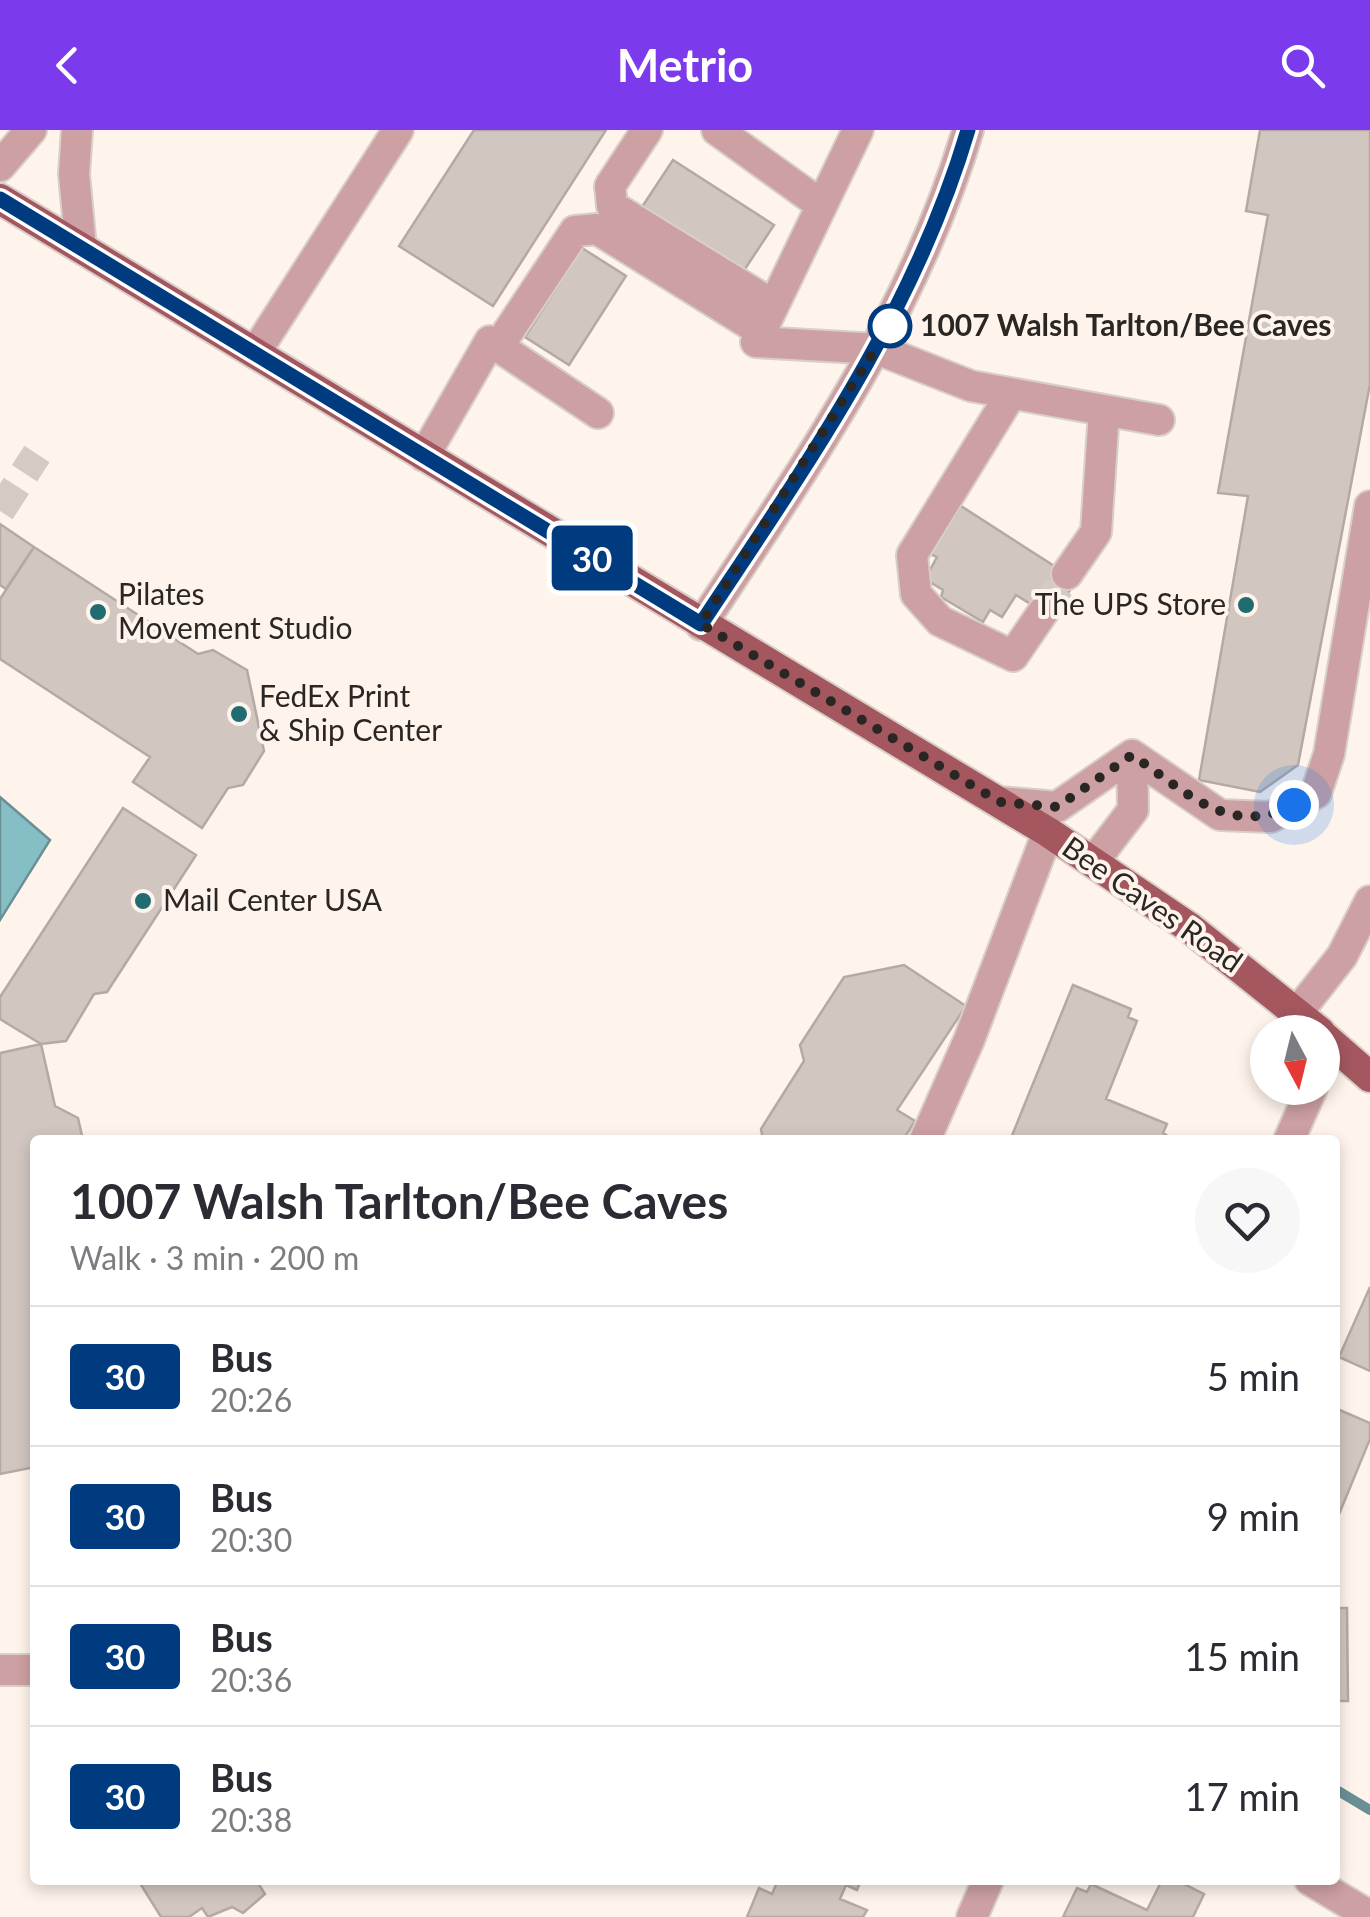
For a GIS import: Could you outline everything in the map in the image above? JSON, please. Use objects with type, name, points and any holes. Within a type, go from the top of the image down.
[{"type":"main road","name":"Bee Caves Road","points":[[0,199],[1094,861],[1190,928],[1293,1015]]},
{"type":"main road","name":"Bee Caves Road","points":[[1340,1053],[1370,1077]]},
{"type":"street","points":[[0,166],[31,130]]},
{"type":"street","points":[[77,130],[74,174],[81,248]]},
{"type":"street","points":[[254,353],[398,130]]},
{"type":"street","points":[[647,130],[610,186],[612,206],[767,318]]},
{"type":"street","points":[[716,130],[820,204]]},
{"type":"street","points":[[858,130],[756,342],[877,349],[971,386],[1159,420]]},
{"type":"street","points":[[701,624],[877,349],[925,254],[968,130]]},
{"type":"street","points":[[424,456],[494,344],[575,231],[597,228],[767,318]]},
{"type":"street","points":[[494,344],[598,413]]},
{"type":"street","points":[[1011,394],[912,554],[916,594],[940,621],[1012,656],[1043,612]]},
{"type":"street","points":[[1067,574],[1096,532],[1104,411]]},
{"type":"street","points":[[1132,755],[1220,815],[1271,817],[1316,793],[1328,754],[1370,506]]},
{"type":"street","points":[[1000,802],[1057,807],[1132,755]]},
{"type":"street","points":[[1094,861],[1133,810],[1132,755]]},
{"type":"street","points":[[927,1135],[969,1040],[1048,832]]},
{"type":"street","points":[[1325,1015],[1342,956],[1370,902]]},
{"type":"street","points":[[1291,1135],[1304,1105]]},
{"type":"street","points":[[0,1670],[30,1670]]},
{"type":"street","points":[[972,1917],[986,1885]]},
{"type":"street","points":[[1318,1885],[1370,1916]]},
{"type":"water","points":[[0,797],[50,840],[0,920]]},
{"type":"building","points":[[474,130],[606,130],[493,306],[399,246]]},
{"type":"building","points":[[1260,130],[1370,130],[1370,384],[1298,765],[1260,792],[1199,780],[1248,496],[1218,493],[1268,215],[1246,211]]},
{"type":"building","points":[[673,160],[774,225],[741,275],[640,210]]},
{"type":"building","points":[[582,248],[626,276],[569,365],[525,337]]},
{"type":"building","points":[[961,506],[1076,580],[1053,618],[1016,595],[1002,617],[990,610],[983,622],[941,597],[943,590],[925,579],[937,557],[930,554]]},
{"type":"building","points":[[0,524],[34,547],[6,589],[0,585]]},
{"type":"building","points":[[34,547],[198,654],[213,650],[247,670],[264,751],[243,785],[228,788],[202,828],[133,782],[150,757],[0,659],[0,599]]},
{"type":"building","points":[[123,808],[196,855],[107,992],[94,994],[66,1041],[41,1044],[0,1019],[0,997]]},
{"type":"building","points":[[904,965],[966,1006],[897,1110],[915,1121],[906,1135],[762,1135],[761,1129],[804,1061],[800,1045],[844,977]]},
{"type":"building","points":[[1073,985],[1131,1009],[1128,1017],[1137,1021],[1106,1099],[1167,1124],[1163,1133],[1166,1135],[1012,1135]]},
{"type":"building","points":[[41,1044],[55,1106],[78,1118],[82,1135],[30,1135],[30,1468],[0,1474],[0,1053]]},
{"type":"building","points":[[1370,1287],[1370,1371],[1340,1355]]},
{"type":"building","points":[[1340,1410],[1370,1423],[1370,1439],[1340,1512]]},
{"type":"building","points":[[1340,1608],[1347,1608],[1348,1701],[1340,1701]]},
{"type":"building","points":[[141,1885],[259,1885],[265,1894],[243,1913],[232,1907],[208,1917],[202,1908],[189,1917],[161,1917]]},
{"type":"building","points":[[776,1885],[846,1885],[840,1899],[867,1910],[863,1917],[747,1917],[759,1888],[772,1894]]},
{"type":"building","points":[[1090,1885],[1147,1910],[1160,1885],[1186,1885],[1204,1894],[1193,1917],[1063,1917],[1077,1888],[1087,1892]]},
{"type":"waterway","points":[[1340,1792],[1370,1810]]},
{"type":"tunnel","points":[[0,511],[37,454]]},
{"type":"tunnel","points":[[1043,612],[1067,574]]},
{"type":"bus line","name":"30","points":[[0,199],[701,624],[854,388],[894,318],[925,254],[968,130]]},
{"type":"place","name":"1007 Walsh Tarlton/Bee Caves","points":[[890,326]]},
{"type":"place","name":"The UPS Store","points":[[1246,605]]},
{"type":"place","name":"Pilates Movement Studio","points":[[98,612]]},
{"type":"place","name":"FedEx Print & Ship Center","points":[[239,714]]},
{"type":"place","name":"Mail Center USA","points":[[143,901]]},
{"type":"route","points":[[890,326],[701,624],[1000,802],[1057,807],[1132,755],[1220,815],[1271,817],[1294,805]]}]
